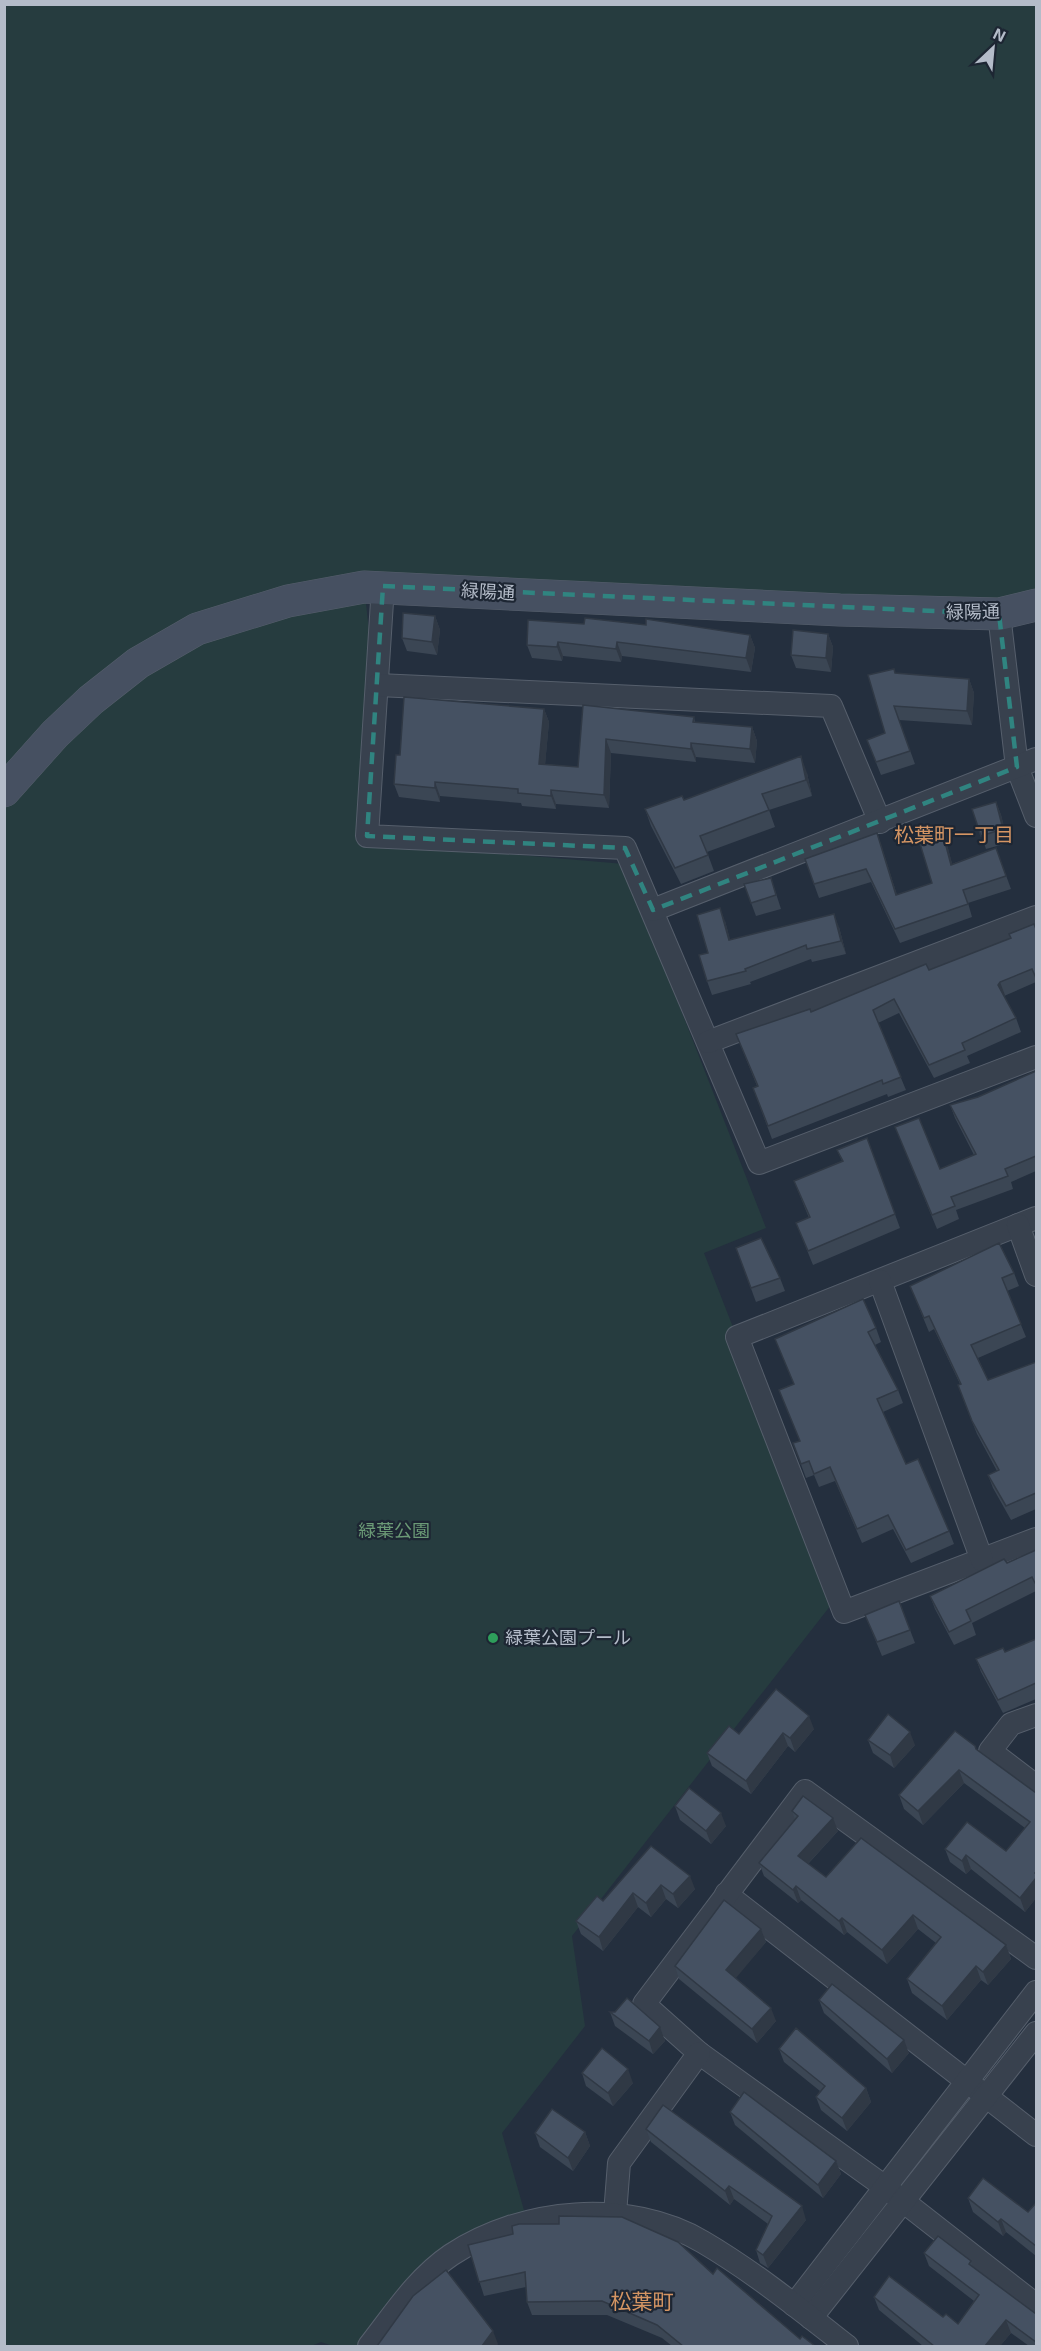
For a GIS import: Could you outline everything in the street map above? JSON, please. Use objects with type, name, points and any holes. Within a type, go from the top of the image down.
[{"type":"street","name":"緑陽通","points":[[4,790],[55,734],[91,700],[138,663],[197,629],[288,601],[364,587],[383,586],[840,610],[999,614],[1036,605]]},
{"type":"street","points":[[383,586],[367,836],[625,848],[759,1163],[1036,1057]]},
{"type":"street","points":[[999,614],[1036,816]]},
{"type":"street","points":[[378,685],[831,706],[880,822]]},
{"type":"street","points":[[653,910],[1027,763]]},
{"type":"street","points":[[708,1042],[1036,917]]},
{"type":"street","points":[[1036,1275],[1027,1222],[737,1337],[844,1612],[1036,1539]]},
{"type":"street","points":[[880,1281],[982,1560]]},
{"type":"street","points":[[1036,1715],[1011,1724],[990,1751],[1036,1786]]},
{"type":"street","points":[[1036,1958],[805,1791],[644,2004],[699,2053],[885,2187],[1036,2305]]},
{"type":"street","points":[[726,1894],[1036,2135]]},
{"type":"street","points":[[803,2311],[885,2187],[1036,1992]]},
{"type":"street","points":[[803,2311],[904,2203],[1036,2033]]},
{"type":"street","points":[[615,2214],[619,2163],[699,2053]]},
{"type":"street","points":[[369,2346],[415,2287],[450,2255],[495,2232],[527,2221],[567,2214],[615,2214],[653,2222],[701,2241],[803,2311],[847,2346]]},
{"type":"highlighted area","points":[[383,586],[999,614],[1017,767],[653,910],[625,848],[367,836]]},
{"type":"green space","name":"緑葉公園","points":[[5,5],[1036,5],[1036,605],[364,587],[369,630],[360,841],[624,864],[766,1228],[704,1253],[838,1596],[572,1936],[585,2026],[502,2133],[527,2221],[450,2255],[369,2346],[333,2346],[321,2342],[311,2346],[5,2346]]},
{"type":"building","points":[[403,613],[435,616],[432,642],[402,638]]},
{"type":"building","points":[[585,618],[646,625],[646,619],[750,635],[746,658],[617,642],[616,649],[558,642],[557,647],[527,645],[528,620],[584,624]]},
{"type":"building","points":[[793,630],[828,634],[826,658],[791,655]]},
{"type":"building","points":[[894,669],[895,673],[969,679],[967,711],[894,706],[910,751],[876,762],[867,740],[885,733],[868,675]]},
{"type":"building","points":[[404,697],[544,709],[539,764],[578,767],[583,705],[694,717],[693,722],[752,727],[750,749],[691,743],[691,749],[606,739],[604,795],[551,790],[551,796],[518,793],[518,789],[435,782],[435,788],[394,784],[396,755],[400,755]]},
{"type":"building","points":[[801,756],[806,780],[762,794],[769,810],[700,836],[708,855],[675,868],[645,809],[682,796],[684,800]]},
{"type":"building","points":[[996,802],[1003,829],[981,836],[972,809]]},
{"type":"building","points":[[941,827],[951,865],[996,848],[1006,876],[963,890],[968,904],[895,929],[866,869],[814,884],[805,859],[877,833],[896,895],[932,883],[917,834]]},
{"type":"building","points":[[771,878],[776,895],[751,903],[744,884]]},
{"type":"building","points":[[720,908],[729,940],[834,914],[841,941],[807,949],[806,945],[745,969],[746,971],[707,981],[699,955],[708,953],[697,915]]},
{"type":"building","points":[[1034,924],[1036,929],[1036,978],[1032,969],[1000,982],[998,985],[1016,1018],[962,1043],[965,1050],[929,1065],[894,999],[873,1010],[901,1077],[883,1084],[882,1080],[768,1126],[753,1088],[758,1086],[736,1034],[810,1009],[811,1012],[926,964],[929,970],[1011,938],[1009,934]]},
{"type":"building","points":[[1036,1071],[1036,1156],[1005,1169],[1008,1176],[951,1197],[955,1206],[932,1215],[895,1127],[919,1118],[940,1169],[976,1154],[950,1105],[978,1097]]},
{"type":"building","points":[[867,1138],[895,1214],[808,1251],[796,1223],[810,1217],[794,1181],[843,1161],[837,1150]]},
{"type":"building","points":[[761,1238],[780,1278],[751,1288],[736,1248]]},
{"type":"building","points":[[999,1243],[1014,1273],[1002,1278],[1021,1324],[971,1345],[988,1380],[1036,1362],[1036,1493],[1006,1506],[988,1475],[999,1470],[972,1421],[958,1385],[961,1384],[929,1316],[924,1318],[910,1286]]},
{"type":"building","points":[[863,1299],[876,1328],[868,1332],[898,1390],[877,1399],[906,1464],[918,1459],[949,1531],[906,1550],[888,1515],[857,1529],[830,1467],[814,1474],[809,1461],[801,1464],[793,1443],[800,1441],[779,1390],[794,1384],[775,1339]]},
{"type":"building","points":[[1036,1550],[1036,1583],[1032,1577],[966,1610],[971,1621],[949,1632],[930,1596],[1004,1559],[1007,1563]]},
{"type":"building","points":[[899,1601],[910,1630],[877,1642],[865,1615]]},
{"type":"building","points":[[1036,1639],[1036,1683],[998,1700],[976,1659],[1003,1648],[1005,1652]]},
{"type":"building","points":[[776,1689],[809,1716],[790,1738],[783,1733],[746,1781],[707,1753],[729,1726],[739,1734]]},
{"type":"building","points":[[888,1714],[910,1732],[890,1755],[868,1740]]},
{"type":"building","points":[[955,1731],[1036,1793],[1036,1878],[1020,1898],[966,1855],[962,1861],[945,1849],[967,1822],[1006,1851],[1030,1822],[959,1770],[918,1811],[899,1795]]},
{"type":"building","points":[[689,1788],[721,1813],[706,1831],[675,1806]]},
{"type":"building","points":[[803,1796],[833,1818],[798,1856],[826,1877],[861,1838],[1006,1945],[983,1972],[976,1966],[942,2006],[907,1979],[941,1937],[913,1915],[882,1950],[842,1918],[839,1921],[796,1886],[793,1890],[759,1863],[798,1816],[792,1811]]},
{"type":"building","points":[[651,1846],[690,1876],[673,1894],[661,1885],[646,1903],[633,1893],[599,1937],[576,1921],[597,1896],[603,1901]]},
{"type":"building","points":[[724,1900],[761,1929],[726,1970],[771,2008],[752,2029],[675,1966]]},
{"type":"building","points":[[832,1984],[904,2040],[887,2059],[819,2000]]},
{"type":"building","points":[[627,1998],[660,2027],[649,2041],[610,2012],[615,2012]]},
{"type":"building","points":[[796,2028],[866,2088],[842,2118],[816,2097],[825,2086],[779,2049]]},
{"type":"building","points":[[602,2048],[628,2069],[608,2093],[582,2073]]},
{"type":"building","points":[[744,2092],[836,2161],[818,2185],[730,2112]]},
{"type":"building","points":[[663,2105],[802,2206],[763,2255],[756,2250],[772,2216],[729,2186],[725,2191],[646,2129]]},
{"type":"building","points":[[552,2109],[585,2132],[568,2158],[535,2133]]},
{"type":"building","points":[[983,2178],[1028,2212],[1036,2203],[1036,2246],[1001,2219],[998,2222],[968,2198]]},
{"type":"building","points":[[559,2216],[622,2217],[678,2242],[713,2274],[717,2268],[800,2339],[802,2336],[815,2346],[683,2346],[657,2325],[602,2301],[527,2302],[525,2272],[479,2282],[468,2245],[513,2234],[512,2226],[519,2224],[559,2224]]},
{"type":"building","points":[[938,2236],[971,2261],[969,2264],[1036,2314],[1036,2342],[1006,2320],[985,2346],[934,2346],[874,2297],[889,2276],[943,2317],[946,2314],[958,2324],[979,2295],[924,2253]]},
{"type":"building","points":[[446,2270],[493,2331],[482,2346],[377,2346],[413,2296]]},
{"type":"place","name":"緑葉公園プール","points":[[493,1638]]},
{"type":"district","name":"松葉町一丁目","points":[[954,835]]},
{"type":"district","name":"松葉町","points":[[642,2302]]}]
